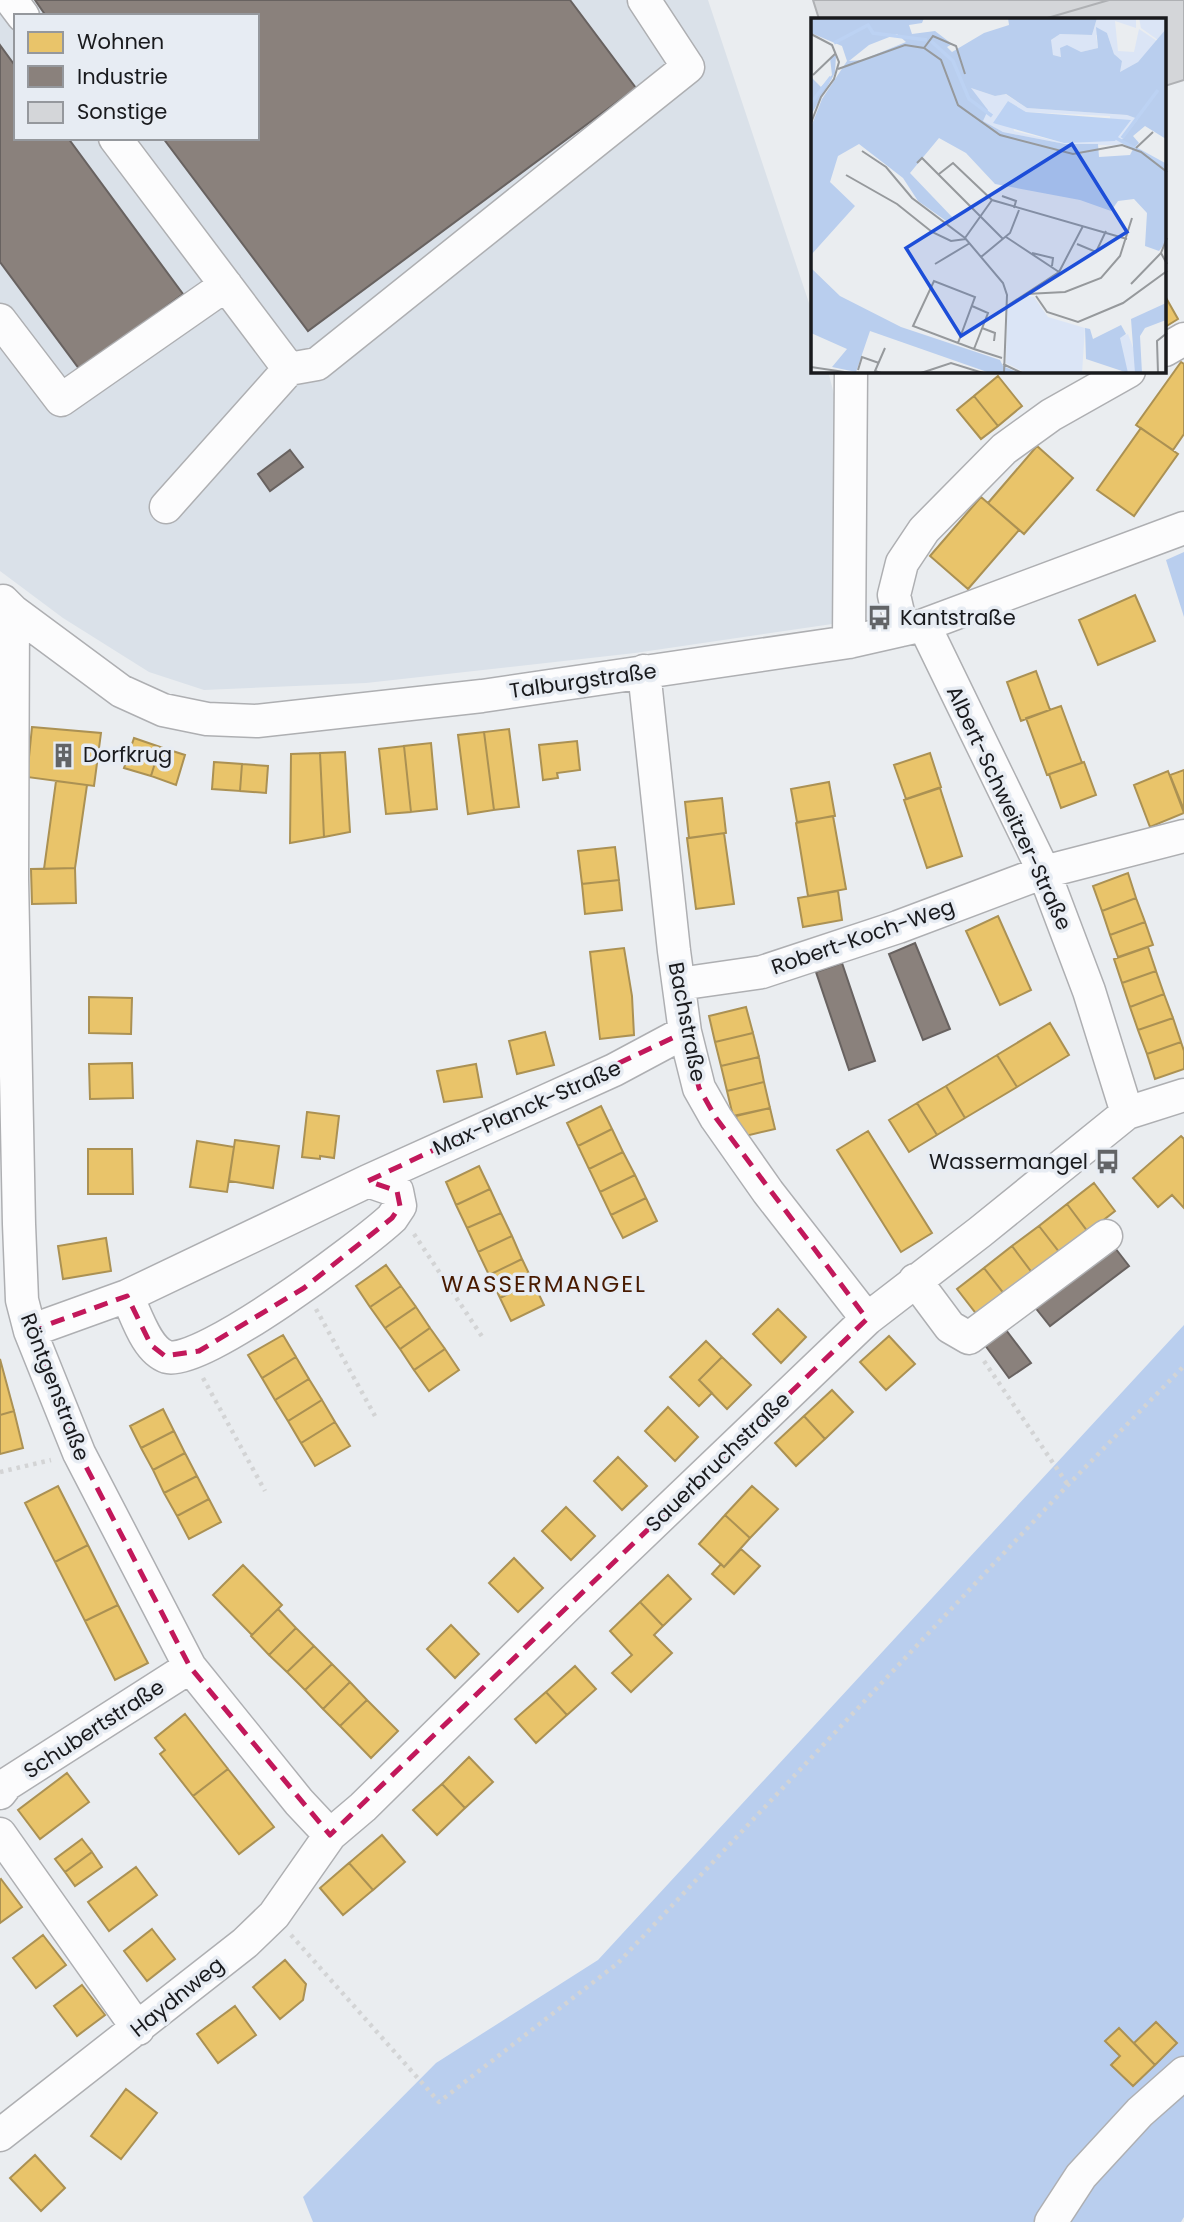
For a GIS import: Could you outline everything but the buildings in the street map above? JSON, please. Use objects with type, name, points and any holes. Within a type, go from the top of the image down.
[{"type":"street","points":[[166,507],[289,369],[317,364],[688,67],[644,0]]},
{"type":"street","points":[[117,140],[289,369]]},
{"type":"street","points":[[0,320],[61,400],[226,285]]},
{"type":"street","points":[[1166,349],[1184,339]]},
{"type":"street","points":[[849,642],[850,373]]},
{"type":"street","points":[[913,627],[894,595],[902,563],[924,530],[1004,449],[1051,415],[1125,373]]},
{"type":"street","name":"Talburgstraße","points":[[6,604],[121,691],[163,710],[207,719],[257,721],[482,695],[849,642],[913,627],[1184,528]]},
{"type":"street","name":"Röntgenstraße","points":[[6,604],[7,1059],[22,1300],[30,1331],[79,1453],[190,1667],[299,1802],[330,1835]]},
{"type":"street","name":"Albert-Schweitzer-Straße","points":[[913,627],[1044,872],[1089,991],[1127,1113]]},
{"type":"street","name":"Bachstraße","points":[[644,671],[685,1032],[699,1088],[716,1118],[768,1192],[867,1319]]},
{"type":"street","name":"Robert-Koch-Weg","points":[[679,984],[762,972],[898,927],[1044,872],[1184,836]]},
{"type":"street","name":"Max-Planck-Straße","points":[[30,1331],[127,1296],[368,1181],[614,1070],[685,1032]]},
{"type":"street","points":[[1127,1113],[1184,1094]]},
{"type":"street","name":"Sauerbruchstraße","points":[[330,1835],[363,1807],[566,1607],[867,1319],[1127,1113]]},
{"type":"street","points":[[127,1296],[151,1345],[166,1356],[178,1358],[199,1351],[304,1288],[392,1218],[400,1206],[397,1191],[368,1181]]},
{"type":"street","points":[[915,1280],[950,1327],[970,1338],[1106,1236]]},
{"type":"street","name":"Schubertstraße","points":[[0,1793],[7,1784],[190,1667]]},
{"type":"street","points":[[0,1834],[138,2029]]},
{"type":"street","name":"Haydnweg","points":[[0,2135],[245,1943],[274,1915],[330,1835]]},
{"type":"street","points":[[1051,2222],[1081,2176],[1140,2112],[1184,2073]]},
{"type":"path","points":[[392,1218],[409,1226],[483,1338]]},
{"type":"path","points":[[304,1288],[375,1416]]},
{"type":"path","points":[[970,1338],[1068,1485]]},
{"type":"path","points":[[190,1354],[265,1491]]},
{"type":"path","points":[[274,1915],[439,2102],[618,1963],[1068,1485],[1184,1366]]},
{"type":"path","points":[[0,1472],[79,1453]]},
{"type":"highlighted area","points":[[685,1032],[699,1088],[716,1118],[867,1319],[330,1835],[190,1667],[79,1453],[30,1331],[127,1296],[151,1345],[165,1356],[199,1351],[304,1288],[392,1218],[400,1206],[397,1191],[368,1181]]},
{"type":"shaded area","points":[[0,0],[708,0],[811,309],[811,373],[829,373],[845,437],[839,623],[635,653],[366,683],[204,690],[149,672],[63,618],[0,571]]},
{"type":"shaded area","points":[[1184,552],[1184,617],[1166,560]]},
{"type":"shaded area","points":[[1184,1325],[1184,2217],[1181,2222],[313,2222],[303,2197],[436,2063],[598,1960]]},
{"type":"place","name":"Kantstraße","points":[[880,618]]},
{"type":"place","name":"Dorfkrug","points":[[63,755]]},
{"type":"place","name":"Wassermangel","points":[[1108,1162]]},
{"type":"district","name":"WASSERMANGEL","points":[[544,1284]]}]
